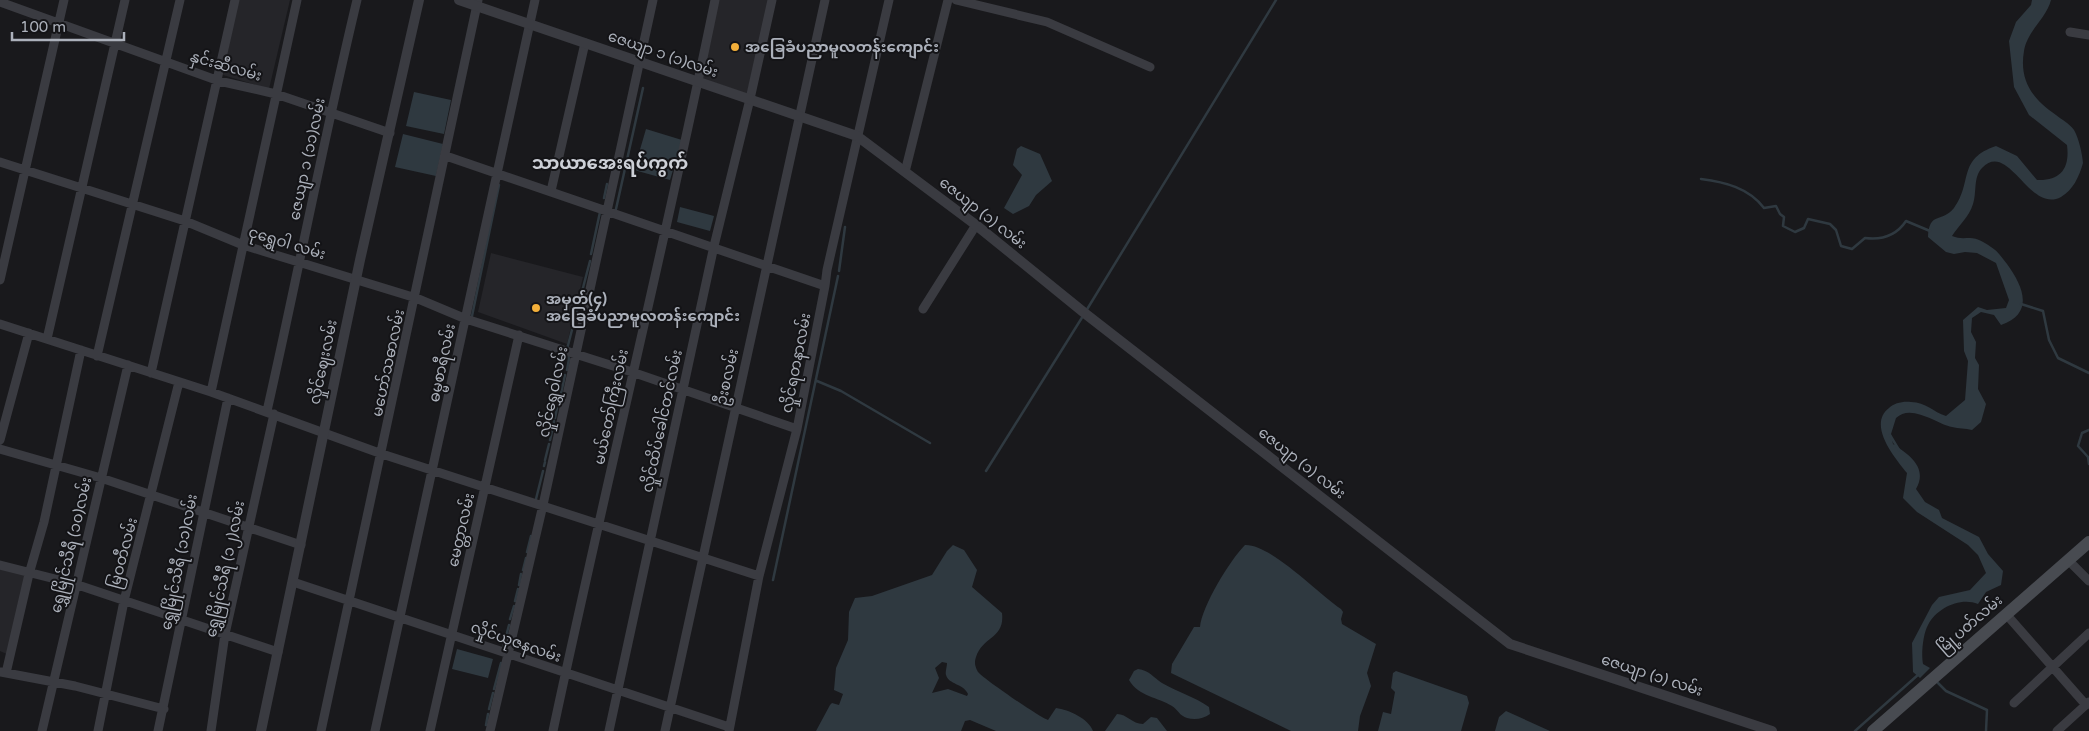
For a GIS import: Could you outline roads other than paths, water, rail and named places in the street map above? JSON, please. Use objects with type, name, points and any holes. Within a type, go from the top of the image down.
[{"type":"main road","name":"မြို့ပတ်လမ်း","points":[[1873,731],[2089,542]]},
{"type":"street","points":[[0,280],[27,171],[64,0]]},
{"type":"street","points":[[47,339],[125,0]]},
{"type":"street","points":[[97,356],[180,0]]},
{"type":"street","points":[[152,372],[235,0]]},
{"type":"street","points":[[211,392],[297,0]]},
{"type":"street","name":"ဇေယျာ ၁ (၁၁)လမ်း","points":[[270,413],[330,112],[357,0]]},
{"type":"street","name":"လှိုင်ဈေးလမ်း","points":[[264,730],[323,433],[419,0]]},
{"type":"street","name":"ဇေယျာ ၁ (၁)လမ်း","points":[[459,0],[478,3],[530,24],[698,83],[800,115],[857,136]]},
{"type":"street","name":"ဓမ္မစာရီလမ်း","points":[[375,731],[535,0]]},
{"type":"street","name":"လှိုင်ရွှေဝါလမ်း","points":[[490,731],[570,353],[606,209],[653,0]]},
{"type":"street","name":"မယ်တော်ကြီးလမ်း","points":[[553,731],[632,372],[666,230],[715,0]]},
{"type":"street","name":"လှိုင်ထိပ်ခေါင်တင်လမ်း","points":[[609,731],[714,246],[772,0]]},
{"type":"street","name":"ဦးစလမ်း","points":[[665,731],[825,0]]},
{"type":"street","name":"လှိုင်ရတနာလမ်း","points":[[729,729],[759,576],[797,429],[826,286],[826,270],[888,0]]},
{"type":"street","points":[[905,172],[948,0]]},
{"type":"street","points":[[956,0],[1047,22],[1150,67]]},
{"type":"street","name":"မဟော်သဓာလမ်း","points":[[321,731],[348,600],[416,298],[478,3]]},
{"type":"street","name":"နှင်းဆီလမ်း","points":[[1,4],[218,81],[276,94],[390,133]]},
{"type":"street","points":[[2070,32],[2089,35]]},
{"type":"street","points":[[551,190],[585,43]]},
{"type":"street","name":"ဇေယျာ (၁) လမ်း","points":[[857,136],[976,225],[1078,308],[1510,644],[1772,731]]},
{"type":"street","points":[[446,156],[551,190],[826,286]]},
{"type":"street","name":"ငုရွှေဝါ လမ်း","points":[[0,162],[185,221],[244,244],[416,298],[466,319],[632,372],[797,429]]},
{"type":"street","points":[[923,309],[976,225]]},
{"type":"street","points":[[0,324],[211,392],[382,454],[600,524],[651,543],[759,576]]},
{"type":"street","points":[[0,440],[29,332]]},
{"type":"street","name":"မေတ္တာလမ်း","points":[[430,731],[519,335]]},
{"type":"street","points":[[81,350],[57,465],[3,672],[105,693],[164,709]]},
{"type":"street","name":"ရွှေမြိုင်သီရီ (၁၀)လမ်း","points":[[42,731],[75,584],[128,365]]},
{"type":"street","name":"မြဝတီလမ်း","points":[[98,731],[124,601],[179,382]]},
{"type":"street","name":"ရွှေမြိုင်သီရီ (၁၁)လမ်း","points":[[158,731],[164,709],[202,512],[228,398]]},
{"type":"street","name":"ရွှေမြိုင်သီရီ (၁၂)လမ်း","points":[[211,731],[225,634],[270,413]]},
{"type":"street","points":[[0,449],[101,478],[300,546]]},
{"type":"street","points":[[2068,560],[2089,581]]},
{"type":"street","points":[[0,565],[29,574],[75,584],[278,652]]},
{"type":"street","name":"လှိုင်ယုဇနလမ်း","points":[[293,582],[729,729]]},
{"type":"street","points":[[2006,614],[2052,668],[2088,703],[2057,731]]},
{"type":"street","points":[[2014,703],[2089,633]]},
{"type":"waterway","points":[[1086,311],[1276,0]]},
{"type":"waterway","points":[[616,209],[643,88]]},
{"type":"waterway","points":[[1701,179],[1736,187],[1751,195],[1764,208],[1776,206],[1784,217],[1783,226],[1795,232],[1804,228],[1808,219],[1830,224],[1836,230],[1841,246],[1852,249],[1865,238],[1888,236],[1898,230],[1906,221],[1930,231]]},
{"type":"waterway","points":[[604,198],[607,184]]},
{"type":"waterway","points":[[472,316],[499,185]]},
{"type":"waterway","points":[[591,254],[600,212]]},
{"type":"waterway","points":[[839,271],[845,227]]},
{"type":"waterway","points":[[567,349],[590,261]]},
{"type":"waterway","points":[[773,580],[838,276]]},
{"type":"waterway","points":[[2021,304],[2043,311],[2049,340],[2058,358],[2089,373]]},
{"type":"waterway","points":[[986,471],[1083,316]]},
{"type":"waterway","points":[[567,370],[568,355]]},
{"type":"waterway","points":[[559,403],[565,375]]},
{"type":"waterway","points":[[817,381],[841,391],[930,443]]},
{"type":"waterway","points":[[555,418],[557,408]]},
{"type":"waterway","points":[[553,428],[554,421]]},
{"type":"waterway","points":[[2089,430],[2082,433],[2078,446],[2088,457],[2089,464]]},
{"type":"waterway","points":[[550,440],[552,431]]},
{"type":"waterway","points":[[1890,435],[1899,450]]},
{"type":"waterway","points":[[545,460],[549,444]]},
{"type":"waterway","points":[[544,466],[545,462]]},
{"type":"waterway","points":[[536,499],[543,471]]},
{"type":"waterway","points":[[527,552],[531,536]]},
{"type":"waterway","points":[[523,570],[526,558]]},
{"type":"waterway","points":[[519,585],[521,574]]},
{"type":"waterway","points":[[515,601],[518,589]]},
{"type":"waterway","points":[[510,619],[514,606]]},
{"type":"waterway","points":[[503,648],[509,625]]},
{"type":"waterway","points":[[494,689],[501,663]]},
{"type":"waterway","points":[[1855,731],[1919,674]]},
{"type":"waterway","points":[[1936,681],[1946,691],[1987,710],[1986,731]]},
{"type":"waterway","points":[[489,709],[493,693]]},
{"type":"waterway","points":[[486,725],[488,714]]},
{"type":"place","name":"အခြေခံပညာမူလတန်းကျောင်း","points":[[735,47]]},
{"type":"place","name":"အမှတ်(၄) အခြေခံပညာမူလတန်းကျောင်း","points":[[536,308]]},
{"type":"district","name":"သာယာအေးရပ်ကွက်","points":[[610,163]]}]
